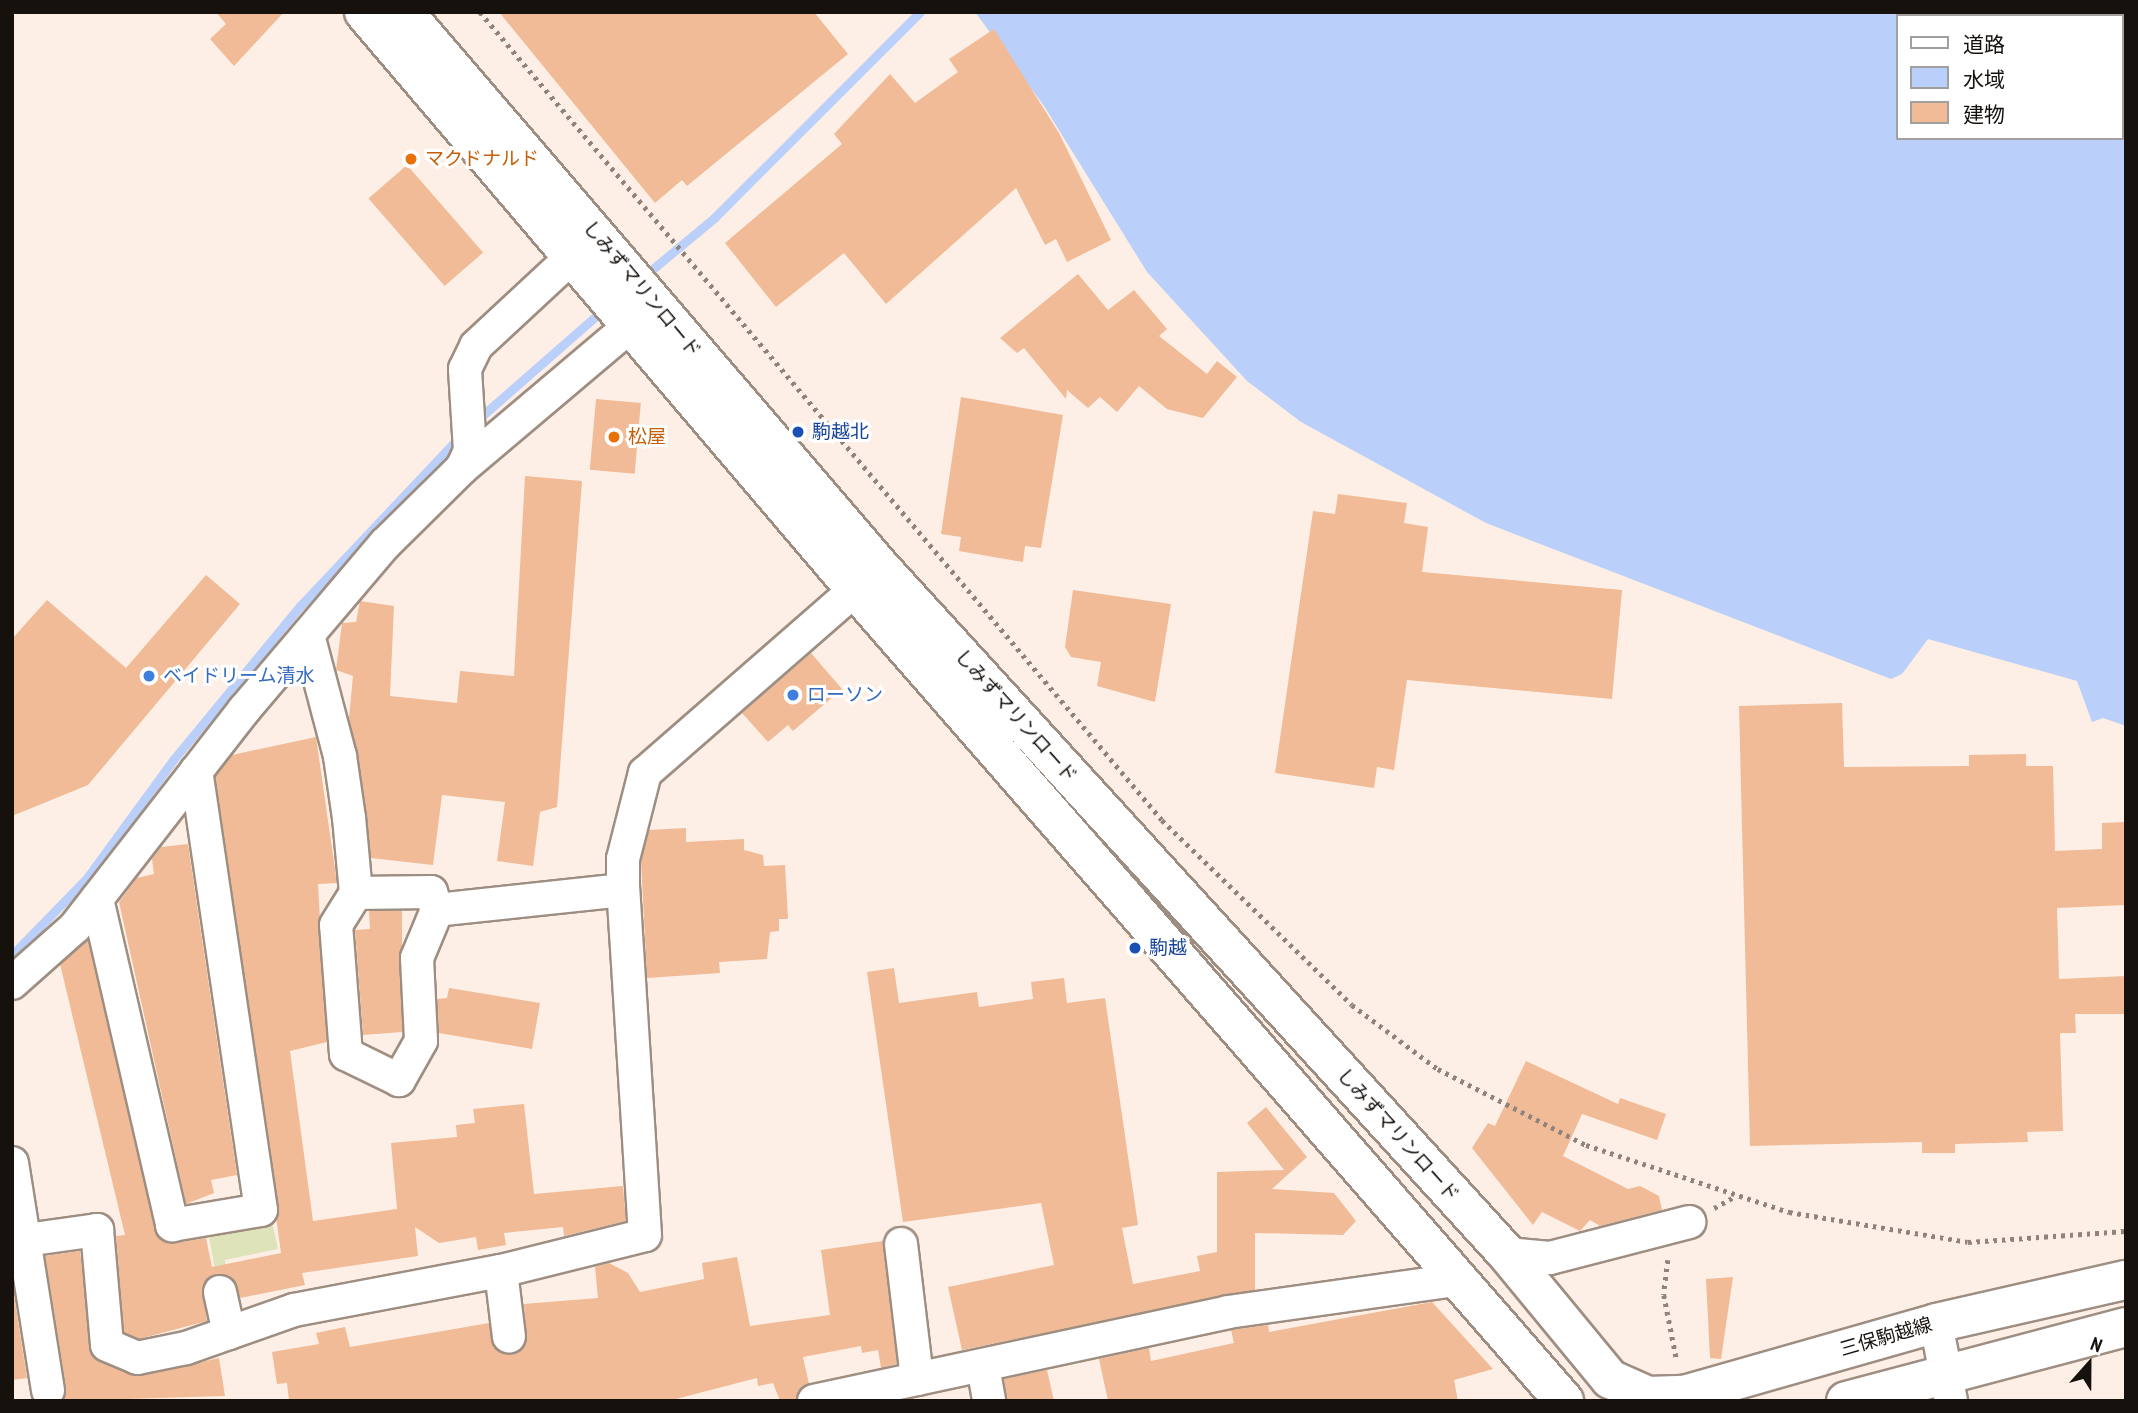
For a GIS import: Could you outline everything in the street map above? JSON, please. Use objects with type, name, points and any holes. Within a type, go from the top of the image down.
[{"type":"main road","name":"しみずマリンロード","points":[[364,12],[584,245]]},
{"type":"main road","name":"しみずマリンロード","points":[[404,12],[627,298],[868,578],[1457,1280],[1564,1401]]},
{"type":"main road","name":"しみずマリンロード","points":[[868,578],[1507,1254],[1606,1390],[1648,1398]]},
{"type":"main road","name":"三保駒越線","points":[[1648,1398],[1684,1395],[1936,1323],[2126,1280]]},
{"type":"main road","points":[[1846,1401],[1948,1387],[2126,1327]]},
{"type":"street","points":[[466,460],[464,387],[476,346],[584,245]]},
{"type":"street","points":[[12,983],[97,899],[196,771],[307,635],[466,460],[627,298]]},
{"type":"street","points":[[26,1240],[97,1230],[107,1345],[124,1356],[186,1348],[294,1310],[501,1271],[645,1235],[623,859],[645,773],[868,578]]},
{"type":"street","points":[[307,635],[340,756],[356,893],[336,925],[346,1054],[399,1080],[421,1041],[418,958],[437,911],[431,892],[356,893]]},
{"type":"street","points":[[97,899],[172,1224],[261,1210],[196,771]]},
{"type":"street","points":[[437,911],[623,890]]},
{"type":"street","points":[[12,1163],[48,1390]]},
{"type":"street","points":[[1507,1254],[1550,1258],[1689,1223]]},
{"type":"street","points":[[901,1244],[917,1379]]},
{"type":"street","points":[[501,1271],[509,1337]]},
{"type":"street","points":[[814,1401],[1228,1312],[1457,1280]]},
{"type":"street","points":[[220,1292],[229,1333]]},
{"type":"street","points":[[1936,1323],[1948,1387]]},
{"type":"street","points":[[983,1366],[989,1401]]},
{"type":"path","points":[[480,12],[1163,820],[1352,1005],[1438,1069],[1586,1145],[1736,1196],[1896,1234],[1968,1242],[2126,1231]]},
{"type":"path","points":[[1679,1372],[1664,1295],[1668,1260],[1689,1223],[1736,1196]]},
{"type":"green space","points":[[271,1217],[278,1249],[225,1260],[227,1279],[217,1281],[207,1226]]},
{"type":"water","points":[[975,12],[2126,12],[2126,726],[2103,718],[2092,722],[2077,681],[1928,639],[1902,674],[1891,679],[1486,523],[1301,422],[1247,381],[1147,272],[1044,106]]},
{"type":"building","points":[[216,12],[284,12],[234,66],[210,39],[226,24]]},
{"type":"building","points":[[499,12],[814,12],[848,54],[687,186],[682,180],[655,203]]},
{"type":"building","points":[[994,29],[1059,133],[1111,240],[1067,262],[1056,239],[1045,245],[1016,188],[886,304],[844,253],[776,307],[725,243],[842,144],[834,134],[890,74],[915,103],[958,72],[949,59]]},
{"type":"building","points":[[407,165],[483,253],[445,286],[369,198]]},
{"type":"building","points":[[1078,274],[1108,310],[1134,290],[1167,329],[1159,336],[1207,374],[1217,361],[1237,377],[1203,418],[1167,409],[1139,386],[1117,412],[1100,397],[1088,408],[1067,390],[1066,399],[1024,348],[1017,353],[1000,338]]},
{"type":"building","points":[[961,397],[1063,415],[1041,548],[1025,546],[1023,562],[959,551],[961,537],[941,534]]},
{"type":"building","points":[[596,399],[641,403],[635,474],[590,470]]},
{"type":"building","points":[[525,476],[582,481],[557,807],[540,812],[533,866],[497,861],[505,802],[442,795],[433,865],[371,858],[349,718],[353,676],[336,670],[342,623],[356,622],[360,601],[394,606],[390,696],[457,703],[460,671],[514,676]]},
{"type":"building","points":[[1338,494],[1407,503],[1404,523],[1428,527],[1422,572],[1622,590],[1612,699],[1407,680],[1394,770],[1377,767],[1374,788],[1275,773],[1313,511],[1335,514]]},
{"type":"building","points":[[206,575],[240,604],[88,785],[12,816],[12,639],[47,600],[126,668]]},
{"type":"building","points":[[1073,590],[1171,604],[1155,702],[1097,686],[1101,662],[1071,657],[1065,647]]},
{"type":"building","points":[[811,653],[842,689],[793,731],[788,725],[768,742],[742,713]]},
{"type":"building","points":[[1842,703],[1844,767],[1969,766],[1969,755],[2026,754],[2026,766],[2053,766],[2055,851],[2102,849],[2102,823],[2126,822],[2126,905],[2057,908],[2059,979],[2126,976],[2126,1014],[2075,1014],[2076,1033],[2060,1033],[2063,1131],[2027,1132],[2028,1142],[1955,1144],[1955,1153],[1922,1153],[1922,1142],[1750,1146],[1739,706]]},
{"type":"building","points":[[316,737],[337,883],[318,884],[327,1042],[290,1051],[313,1221],[397,1209],[391,1143],[457,1137],[456,1125],[475,1123],[473,1109],[524,1104],[534,1194],[623,1186],[626,1221],[564,1236],[563,1227],[504,1233],[506,1245],[478,1250],[476,1237],[439,1243],[415,1227],[418,1256],[302,1273],[305,1285],[240,1298],[233,1279],[215,1274],[202,1287],[207,1321],[139,1339],[124,1333],[116,1236],[125,1235],[60,964],[88,940],[158,1237],[174,1243],[206,1238],[212,1267],[281,1253],[215,777],[232,755]]},
{"type":"building","points":[[686,828],[686,842],[744,839],[744,850],[763,855],[764,866],[785,865],[788,919],[779,919],[779,931],[770,932],[767,959],[719,962],[720,973],[647,978],[641,861],[649,830]]},
{"type":"building","points":[[188,844],[237,1175],[211,1180],[214,1193],[186,1204],[119,902],[137,878],[154,874],[152,859],[161,847]]},
{"type":"building","points":[[369,911],[402,911],[402,1032],[363,1035],[355,930],[370,929]]},
{"type":"building","points":[[894,968],[899,1003],[977,992],[979,1007],[1033,999],[1031,982],[1064,978],[1067,1003],[1105,998],[1138,1225],[1122,1228],[1133,1284],[1200,1271],[1197,1256],[1217,1252],[1217,1172],[1284,1170],[1247,1123],[1266,1107],[1307,1157],[1272,1189],[1334,1193],[1356,1221],[1343,1235],[1255,1233],[1255,1290],[962,1350],[948,1287],[1054,1265],[1041,1203],[903,1222],[867,972]]},
{"type":"building","points":[[449,988],[540,1003],[532,1049],[439,1033],[437,999],[447,998]]},
{"type":"building","points":[[1526,1061],[1618,1104],[1620,1098],[1666,1114],[1657,1140],[1582,1114],[1563,1156],[1628,1189],[1640,1186],[1659,1196],[1662,1210],[1600,1226],[1590,1220],[1580,1231],[1542,1212],[1533,1225],[1472,1148],[1488,1123],[1495,1126]]},
{"type":"building","points":[[883,1241],[897,1364],[881,1368],[878,1350],[862,1353],[861,1346],[803,1357],[809,1384],[796,1401],[780,1401],[773,1383],[758,1386],[757,1378],[668,1401],[289,1401],[287,1383],[277,1384],[272,1352],[319,1344],[316,1333],[345,1327],[350,1347],[489,1323],[494,1347],[512,1355],[526,1344],[524,1304],[598,1298],[595,1267],[609,1263],[628,1273],[640,1292],[704,1279],[702,1263],[737,1257],[750,1326],[830,1315],[821,1250]]},
{"type":"building","points":[[80,1251],[93,1356],[140,1376],[219,1358],[225,1396],[62,1401],[66,1387],[45,1256]]},
{"type":"building","points":[[1733,1277],[1721,1359],[1710,1358],[1706,1279]]},
{"type":"building","points":[[12,1282],[27,1378],[12,1380]]},
{"type":"building","points":[[1432,1302],[1493,1369],[1454,1380],[1458,1401],[1108,1401],[1099,1359],[1149,1348],[1151,1361],[1234,1343],[1231,1330],[1268,1325],[1269,1332]]},
{"type":"building","points":[[1047,1370],[1054,1401],[1007,1401],[1004,1379]]},
{"type":"waterway","points":[[643,277],[714,218],[920,12]]},
{"type":"waterway","points":[[476,421],[605,308]]},
{"type":"waterway","points":[[12,955],[87,878],[173,760],[300,606],[461,435]]},
{"type":"place","name":"マクドナルド","points":[[411,159]]},
{"type":"place","name":"駒越北","points":[[798,432]]},
{"type":"place","name":"松屋","points":[[614,437]]},
{"type":"place","name":"ベイドリーム清水","points":[[149,676]]},
{"type":"place","name":"ローソン","points":[[793,695]]},
{"type":"place","name":"駒越","points":[[1135,948]]}]
